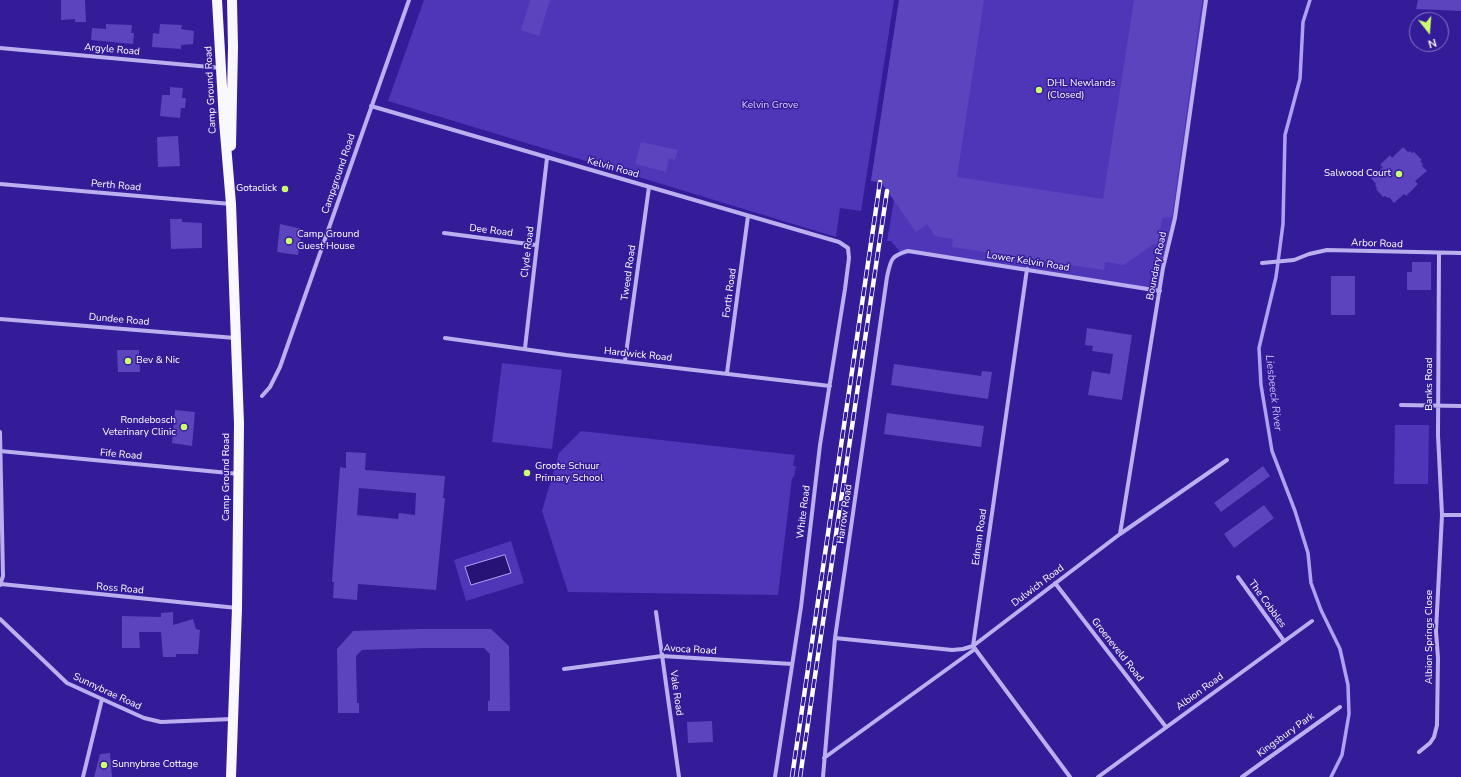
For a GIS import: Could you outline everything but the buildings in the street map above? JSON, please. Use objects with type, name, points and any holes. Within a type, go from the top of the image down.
[{"type":"main road","name":"Camp Ground Road","points":[[217,0],[222,68],[224,127],[230,178]]},
{"type":"main road","name":"Camp Ground Road","points":[[231,777],[237,608],[239,474],[230,178],[234,47],[232,0]]},
{"type":"street","name":"Campground Road","points":[[262,396],[270,387],[280,367],[409,0]]},
{"type":"street","name":"Boundary Road","points":[[1120,534],[1163,268],[1175,218],[1206,0]]},
{"type":"street","name":"Argyle Road","points":[[0,48],[222,68]]},
{"type":"street","name":"Kelvin Road","points":[[371,106],[839,242],[848,248]]},
{"type":"street","name":"Clyde Road","points":[[525,348],[547,158]]},
{"type":"street","name":"Perth Road","points":[[0,184],[231,204]]},
{"type":"street","name":"Tweed Road","points":[[625,361],[649,187]]},
{"type":"street","name":"Forth Road","points":[[727,373],[748,216]]},
{"type":"street","name":"Dee Road","points":[[444,233],[536,245]]},
{"type":"street","name":"White Road","points":[[775,777],[801,607],[820,445],[845,289],[849,258],[848,248]]},
{"type":"street","name":"Arbor Road","points":[[1262,263],[1294,260],[1309,254],[1327,250],[1461,254]]},
{"type":"street","name":"Lower Kelvin Road","points":[[895,255],[908,251],[1160,291]]},
{"type":"street","name":"Banks Road","points":[[1439,253],[1438,464],[1442,515]]},
{"type":"street","name":"Harrow Road","points":[[823,777],[835,638],[887,277],[890,262],[895,255]]},
{"type":"street","name":"Ednam Road","points":[[974,647],[1027,269]]},
{"type":"street","name":"Dundee Road","points":[[0,319],[236,338]]},
{"type":"street","name":"Hardwick Road","points":[[446,338],[566,355],[830,386]]},
{"type":"street","points":[[1401,405],[1461,406]]},
{"type":"street","points":[[0,432],[3,576],[0,584]]},
{"type":"street","name":"Fife Road","points":[[0,451],[239,474]]},
{"type":"street","name":"Dulwich Road","points":[[835,638],[952,650],[974,647],[1120,534],[1227,460]]},
{"type":"street","points":[[1442,515],[1461,516]]},
{"type":"street","name":"Albion Springs Close","points":[[1418,752],[1430,742],[1436,729],[1438,658],[1436,631],[1442,515]]},
{"type":"street","name":"The Cobbles","points":[[1238,577],[1284,641]]},
{"type":"street","name":"Groeneveld Road","points":[[1055,583],[1166,727]]},
{"type":"street","name":"Ross Road","points":[[0,584],[237,608]]},
{"type":"street","name":"Vale Road","points":[[656,612],[680,777]]},
{"type":"street","name":"Sunnybrae Road","points":[[0,619],[67,683],[144,718],[161,722],[233,720]]},
{"type":"street","name":"Albion Road","points":[[1098,777],[1312,621]]},
{"type":"street","points":[[824,758],[974,647],[1070,777]]},
{"type":"street","name":"Avoca Road","points":[[564,669],[662,656],[792,664]]},
{"type":"street","points":[[83,777],[102,699]]},
{"type":"street","name":"Kingsbury Park","points":[[1242,777],[1340,707]]},
{"type":"green space","name":"Kelvin Grove","points":[[424,0],[894,0],[861,211],[840,208],[836,237],[388,101]]},
{"type":"green space","name":"DHL Newlands (Closed)","points":[[899,0],[1206,0],[1175,218],[1160,291],[908,251],[901,253],[891,241],[887,241],[894,200],[881,182],[871,181]]},
{"type":"green space","points":[[502,363],[562,370],[552,449],[492,442]]},
{"type":"green space","points":[[1395,425],[1429,425],[1428,484],[1394,484]]},
{"type":"green space","points":[[581,431],[795,455],[793,466],[796,466],[794,477],[792,478],[778,595],[568,592],[542,511],[559,453]]},
{"type":"green space","points":[[511,541],[524,583],[466,601],[454,560]]},
{"type":"shaded area","points":[[505,555],[511,573],[471,585],[465,567]]},
{"type":"waterway","name":"Liesbeeck River","points":[[1310,0],[1303,22],[1300,79],[1285,135],[1283,224],[1276,277],[1259,348],[1261,385],[1272,451],[1295,511],[1308,553],[1311,583],[1321,610],[1340,649],[1348,685],[1349,714],[1342,755],[1331,777]]},
{"type":"railway","points":[[792,777],[880,182]]},
{"type":"railway","points":[[800,777],[887,191]]},
{"type":"place","name":"DHL Newlands (Closed)","points":[[1039,90]]},
{"type":"place","name":"Salwood Court","points":[[1399,174]]},
{"type":"place","name":"Gotaclick","points":[[285,189]]},
{"type":"place","name":"Camp Ground Guest House","points":[[289,241]]},
{"type":"place","name":"Bev & Nic","points":[[128,361]]},
{"type":"place","name":"Rondebosch Veterinary Clinic","points":[[184,427]]},
{"type":"place","name":"Groote Schuur Primary School","points":[[527,473]]},
{"type":"place","name":"Sunnybrae Cottage","points":[[104,765]]}]
